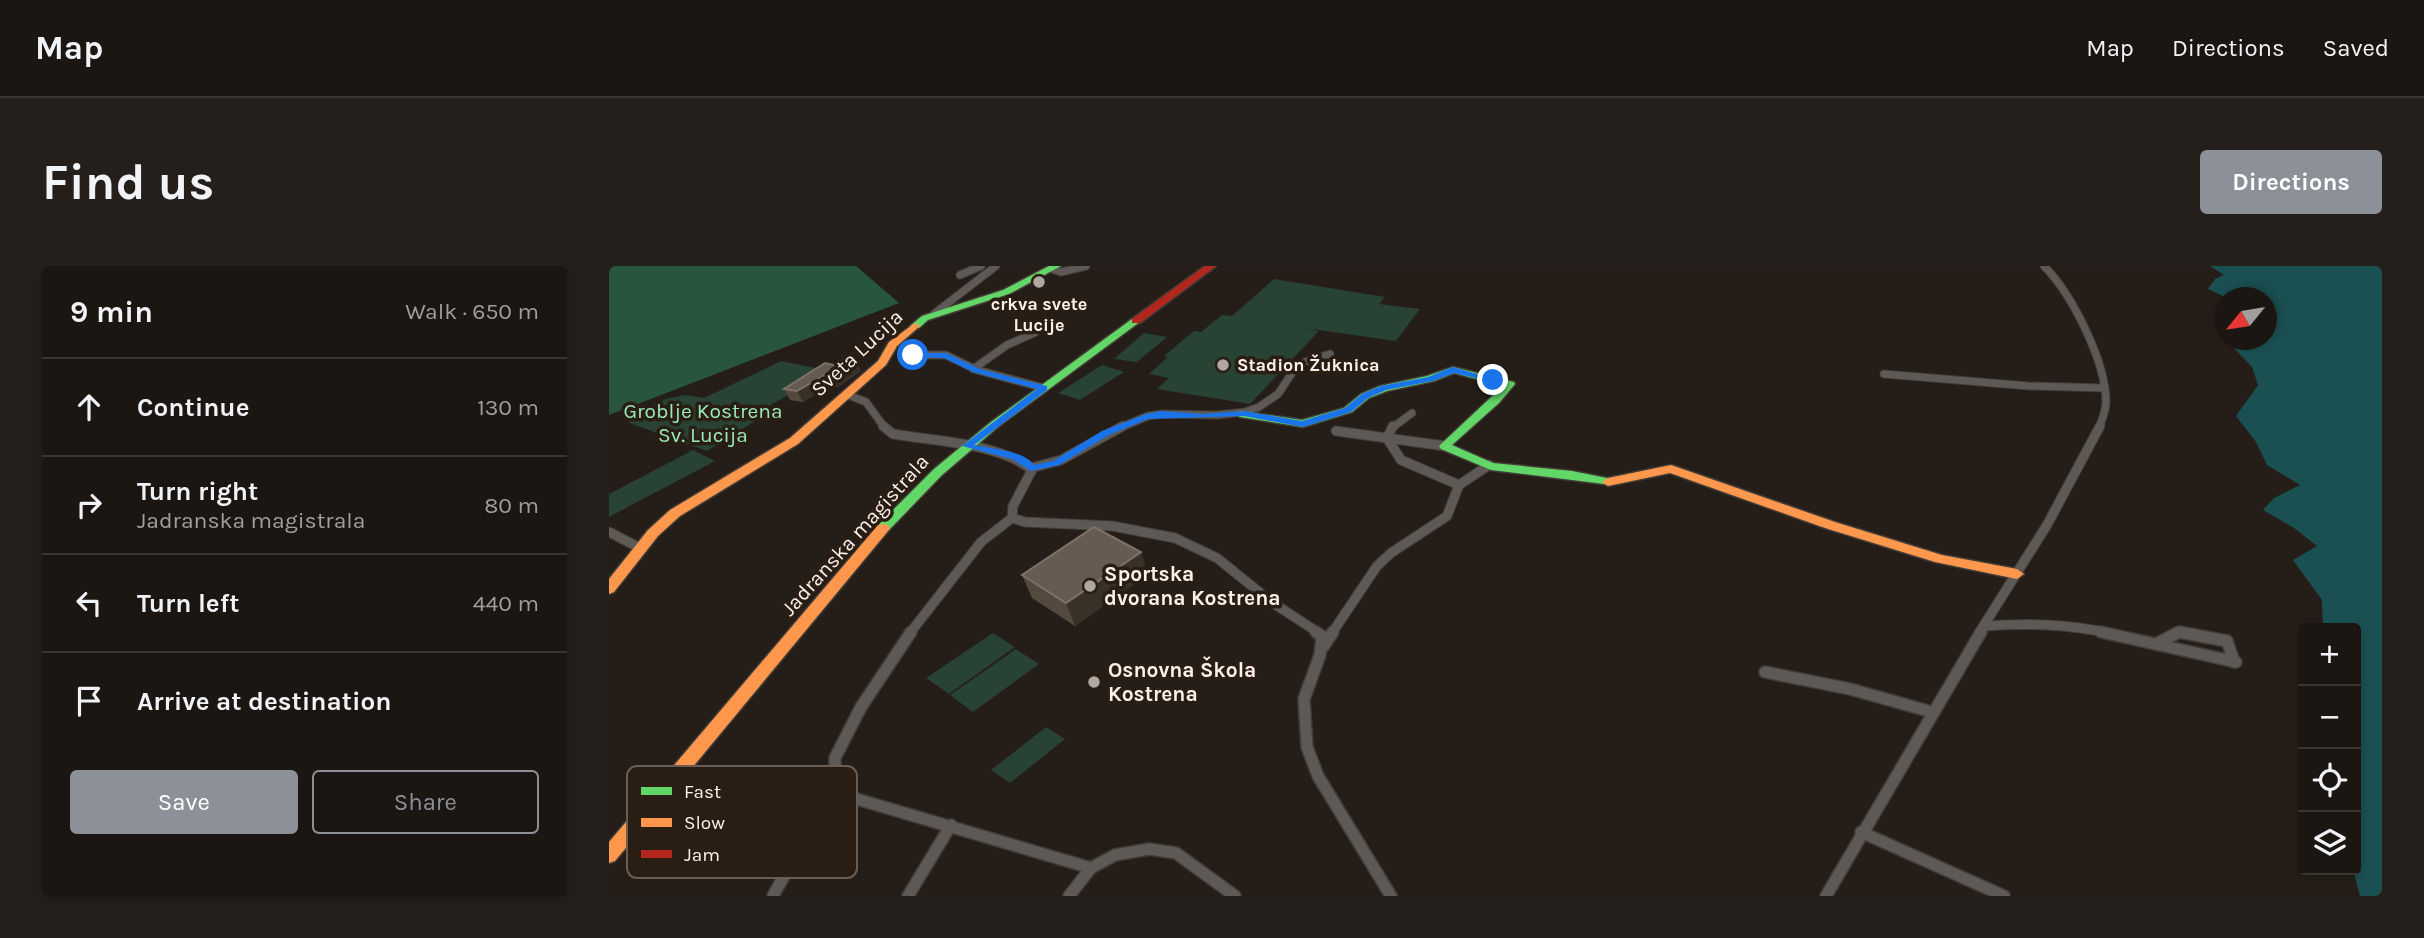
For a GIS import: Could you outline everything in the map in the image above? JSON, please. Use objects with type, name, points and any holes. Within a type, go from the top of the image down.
[{"type":"street","points":[[960,275],[981,266]]},
{"type":"street","name":"Sveta Lucija","points":[[609,589],[625,574],[660,526],[697,499],[779,453],[887,358],[893,344],[996,266]]},
{"type":"street","name":"Sveta Lucija","points":[[935,313],[1006,292],[1054,267],[1061,272],[1086,266]]},
{"type":"street","name":"Jadranska magistrala","points":[[683,766],[873,539],[938,472],[967,446],[1211,266]]},
{"type":"street","points":[[1826,896],[1932,712],[2061,501],[2102,424],[2105,388],[2073,306],[2057,277],[2044,266]]},
{"type":"street","points":[[973,369],[1007,345],[1035,332]]},
{"type":"street","points":[[1031,468],[1056,463],[1106,433],[1146,416],[1240,414],[1279,396],[1298,365],[1330,354]]},
{"type":"street","points":[[913,355],[946,355],[973,369],[1044,388]]},
{"type":"street","points":[[1240,414],[1303,424],[1348,410],[1365,396],[1384,388],[1430,379],[1453,370],[1510,384],[1500,399],[1454,432],[1445,446]]},
{"type":"street","points":[[1884,374],[2029,386],[2105,388]]},
{"type":"street","points":[[846,394],[871,404],[887,431],[893,434],[967,446],[1015,457],[1028,463],[1031,468],[1030,481],[1011,511],[1012,518]]},
{"type":"street","points":[[1387,438],[1394,424],[1412,413]]},
{"type":"street","points":[[1336,431],[1445,446],[1489,465],[1612,483],[1671,469],[1831,525],[1940,559],[2017,575]]},
{"type":"street","points":[[1387,438],[1401,460],[1459,485]]},
{"type":"street","points":[[1323,647],[1377,566],[1391,553],[1447,516],[1459,485],[1489,465]]},
{"type":"street","points":[[1012,518],[1025,522],[1115,527],[1157,534],[1193,544],[1222,559],[1273,603],[1322,636],[1320,660],[1308,681],[1303,704],[1304,733],[1311,763],[1327,796],[1391,896]]},
{"type":"street","points":[[835,766],[835,758],[887,663],[981,542],[1012,518]]},
{"type":"street","points":[[609,532],[642,549]]},
{"type":"street","points":[[1984,626],[2036,623],[2071,625],[2155,644],[2235,662],[2227,641],[2179,632],[2155,644]]},
{"type":"street","points":[[1765,672],[1850,688],[1932,712]]},
{"type":"street","points":[[857,800],[904,811],[1091,868]]},
{"type":"street","points":[[908,896],[951,825]]},
{"type":"street","points":[[1861,832],[2004,896]]},
{"type":"street","name":"Jadranska magistrala","points":[[609,855],[627,833]]},
{"type":"street","points":[[1069,896],[1091,868],[1115,855],[1149,849],[1177,853],[1235,896]]},
{"type":"street","points":[[773,896],[783,878]]},
{"type":"green space","points":[[609,266],[856,266],[899,303],[609,415]]},
{"type":"green space","points":[[1274,279],[1385,297],[1379,304],[1420,309],[1396,341],[1305,328],[1319,331],[1250,404],[1157,389],[1169,378],[1149,374],[1168,357],[1164,356],[1194,331],[1201,332],[1222,315],[1232,316]]},
{"type":"green space","points":[[1144,333],[1167,337],[1137,362],[1114,359]]},
{"type":"green space","name":"Groblje Kostrena Sv. Lucija","points":[[781,361],[830,371],[762,410],[768,413],[707,451],[629,423],[632,413],[666,399],[684,395],[704,398]]},
{"type":"green space","points":[[1102,365],[1124,372],[1080,400],[1058,393]]},
{"type":"green space","points":[[693,450],[715,461],[609,517],[609,494]]},
{"type":"green space","points":[[993,633],[1015,647],[949,694],[926,678]]},
{"type":"green space","points":[[1016,649],[1039,664],[973,712],[950,695]]},
{"type":"green space","points":[[1046,727],[1065,739],[1010,783],[991,770]]},
{"type":"water","points":[[2210,266],[2382,266],[2382,896],[2360,896],[2354,875],[2361,875],[2361,623],[2323,623],[2322,600],[2293,560],[2317,546],[2294,528],[2263,510],[2274,498],[2300,485],[2267,465],[2256,442],[2236,416],[2258,385],[2252,367],[2236,350],[2277,350],[2277,287],[2214,287],[2214,292],[2208,289],[2215,279],[2224,275]]},
{"type":"building","points":[[851,354],[856,361],[832,376],[825,375],[797,391],[784,389],[825,363],[834,365]]},
{"type":"building","points":[[1094,527],[1141,552],[1066,603],[1022,575]]},
{"type":"traffic: fast","points":[[915,326],[925,318],[1006,292],[1056,266]]},
{"type":"traffic: fast","points":[[883,528],[938,472],[995,424],[1136,321]]},
{"type":"traffic: fast","points":[[1240,414],[1303,424],[1348,410],[1365,396],[1384,388],[1430,379],[1453,370],[1510,384],[1445,446],[1491,466],[1608,482]]},
{"type":"traffic: slow","points":[[609,589],[653,533],[675,513],[794,441],[882,363],[893,344],[915,326]]},
{"type":"traffic: slow","points":[[1608,482],[1671,469],[1830,525],[1940,559],[2017,574]]},
{"type":"traffic: slow","points":[[684,766],[883,528]]},
{"type":"traffic: slow","points":[[609,855],[627,834]]},
{"type":"traffic: jam","points":[[1136,321],[1211,266]]},
{"type":"place","name":"crkva svete Lucije","points":[[1039,282]]},
{"type":"place","name":"Stadion Žuknica","points":[[1223,365]]},
{"type":"place","name":"Sportska dvorana Kostrena","points":[[1090,586]]},
{"type":"place","name":"Osnovna Škola Kostrena","points":[[1094,682]]},
{"type":"route","points":[[913,355],[946,355],[973,369],[1044,388],[967,446],[1015,457],[1028,463],[1031,468],[1056,463],[1106,433],[1146,416],[1250,414],[1288,424],[1303,424],[1348,410],[1365,396],[1384,388],[1430,379],[1453,370],[1493,380]]}]
